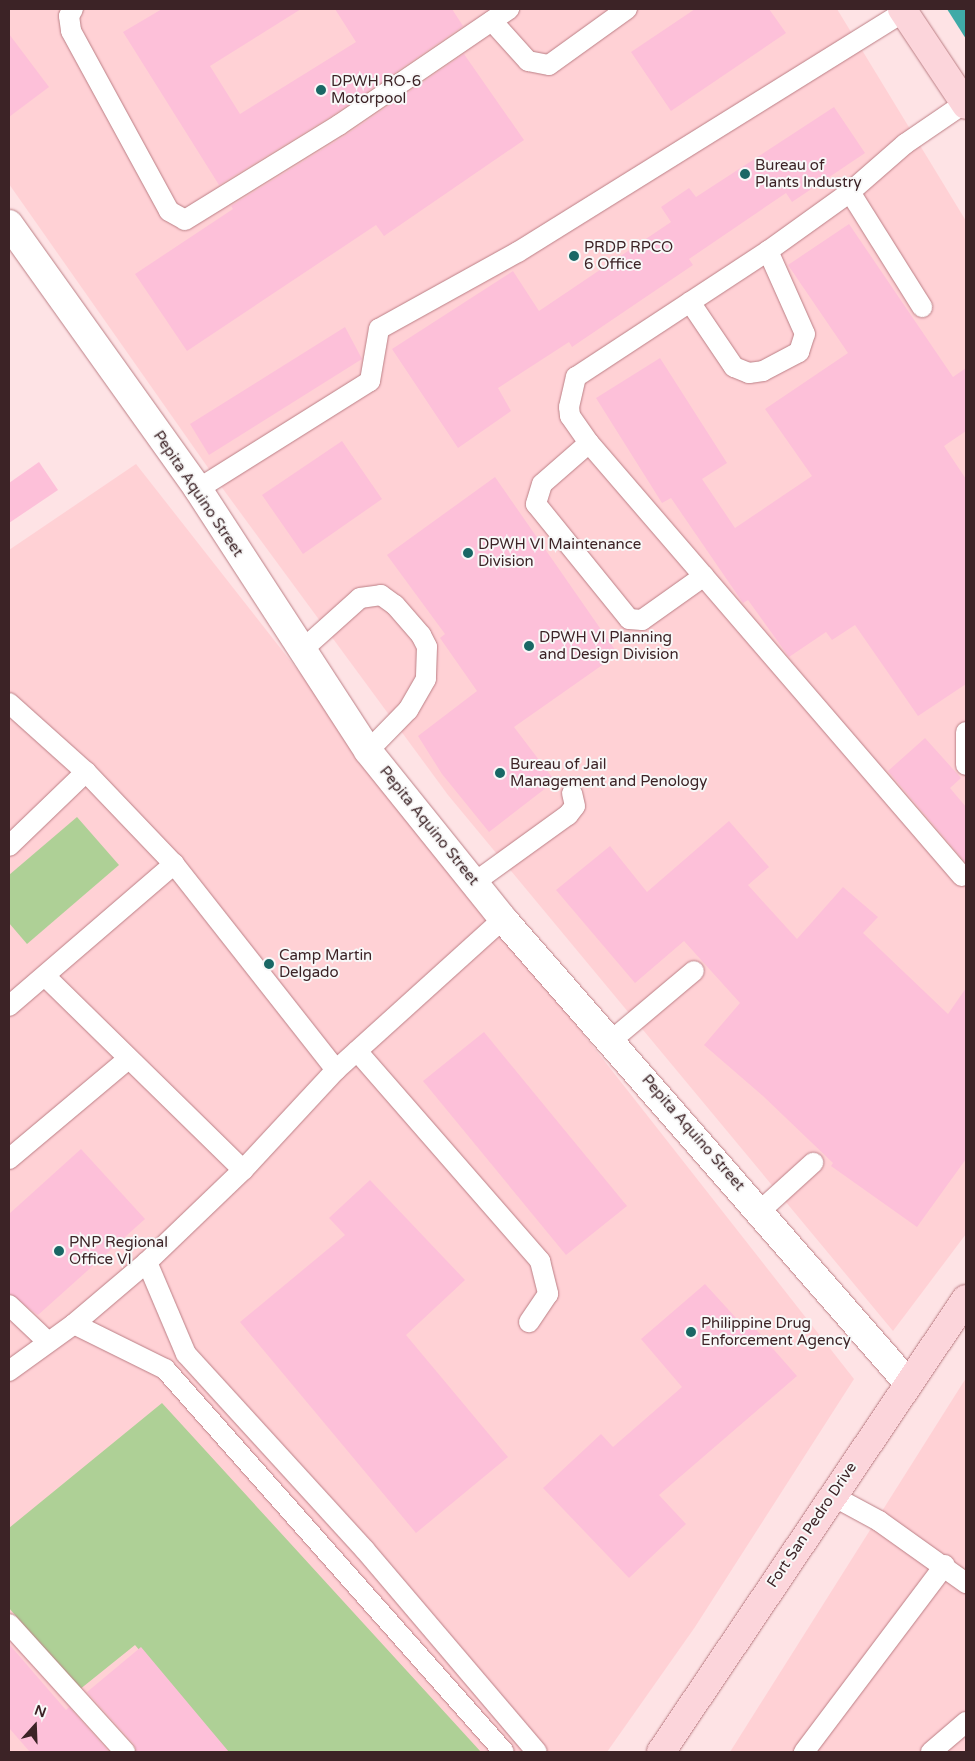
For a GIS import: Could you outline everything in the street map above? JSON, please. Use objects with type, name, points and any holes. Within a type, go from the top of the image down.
[{"type":"main road","points":[[902,10],[966,104]]},
{"type":"main road","name":"Fort San Pedro Drive","points":[[661,1752],[831,1495],[966,1299]]},
{"type":"street","name":"Pepita Aquino Street","points":[[9,224],[198,489],[300,651],[368,751],[503,919],[612,1040],[908,1383]]},
{"type":"lane","points":[[73,9],[69,16],[72,31],[169,211],[185,220],[339,125],[509,9]]},
{"type":"lane","points":[[492,21],[528,61],[549,65],[627,9]]},
{"type":"lane","points":[[198,489],[370,381],[379,329],[518,252],[902,10]]},
{"type":"lane","points":[[962,876],[589,443],[570,416],[569,398],[576,376],[768,251],[850,192],[905,144],[966,104]]},
{"type":"lane","points":[[850,192],[922,307]]},
{"type":"lane","points":[[690,302],[734,367],[749,373],[763,371],[799,352],[805,334],[768,251]]},
{"type":"lane","points":[[589,443],[542,484],[536,504],[629,619],[642,620],[704,576]]},
{"type":"lane","points":[[300,651],[360,598],[381,595],[395,605],[421,635],[427,647],[426,679],[408,710],[368,751]]},
{"type":"lane","points":[[9,703],[86,772],[174,864],[336,1070]]},
{"type":"lane","points":[[966,732],[966,765]]},
{"type":"lane","points":[[9,846],[86,772]]},
{"type":"lane","points":[[475,882],[568,815],[575,806],[572,793]]},
{"type":"lane","points":[[10,1004],[46,977],[174,864]]},
{"type":"lane","points":[[9,1371],[47,1341],[74,1324],[146,1262],[243,1170],[336,1070],[503,919]]},
{"type":"lane","points":[[612,1040],[694,971]]},
{"type":"lane","points":[[46,977],[127,1060],[243,1170]]},
{"type":"lane","points":[[357,1051],[540,1261],[548,1294],[529,1322]]},
{"type":"lane","points":[[9,1159],[127,1060]]},
{"type":"lane","points":[[760,1211],[813,1163]]},
{"type":"lane","points":[[146,1262],[186,1354],[365,1550],[537,1752]]},
{"type":"lane","points":[[9,1305],[47,1341]]},
{"type":"lane","points":[[74,1324],[165,1369],[504,1752]]},
{"type":"lane","points":[[165,1369],[186,1354]]},
{"type":"lane","points":[[831,1495],[879,1521],[945,1565],[966,1582]]},
{"type":"lane","points":[[343,1572],[365,1550]]},
{"type":"lane","points":[[804,1752],[945,1565]]},
{"type":"lane","points":[[9,1624],[125,1752]]},
{"type":"lane","points":[[931,1752],[966,1722]]},
{"type":"shaded area","points":[[9,9],[837,9],[966,221],[966,1234],[893,1331],[448,795],[223,489],[9,184]]},
{"type":"shaded area","name":"Camp Martin Delgado","points":[[136,464],[854,1379],[695,1627],[607,1752],[9,1752],[9,550]]},
{"type":"shaded area","points":[[966,1378],[966,1752],[730,1752]]},
{"type":"green space","points":[[77,817],[119,865],[27,944],[9,923],[9,875]]},
{"type":"green space","points":[[162,1403],[481,1752],[226,1752],[135,1645],[79,1690],[9,1608],[9,1528]]},
{"type":"water","points":[[947,9],[966,9],[966,39]]},
{"type":"building","name":"DPWH RO-6 Motorpool","points":[[162,9],[301,9],[210,66],[240,114],[356,42],[335,9],[452,9],[463,26],[333,115],[219,185],[123,32]]},
{"type":"building","points":[[695,9],[769,9],[786,33],[671,111],[631,52]]},
{"type":"building","points":[[9,34],[49,87],[9,117]]},
{"type":"building","points":[[464,54],[524,140],[384,236],[376,225],[187,351],[135,274],[233,209],[231,206],[346,135]]},
{"type":"building","points":[[834,107],[865,153],[792,202],[786,193],[689,259],[693,265],[572,347],[569,342],[498,388],[511,411],[458,448],[392,349],[513,271],[539,311],[671,222],[661,207],[689,188],[696,197]]},
{"type":"building","points":[[849,224],[953,377],[966,368],[966,431],[944,446],[966,479],[966,684],[918,716],[855,625],[832,640],[826,632],[789,657],[748,600],[743,603],[671,498],[662,503],[596,398],[660,358],[727,463],[702,479],[735,528],[812,476],[765,409],[848,353],[788,265]]},
{"type":"building","points":[[345,327],[362,359],[209,455],[190,424]]},
{"type":"building","points":[[342,441],[382,499],[303,554],[262,495]]},
{"type":"building","points":[[39,462],[58,490],[9,523],[9,483]]},
{"type":"building","points":[[495,477],[618,654],[514,727],[555,781],[489,832],[442,774],[418,736],[477,691],[440,638],[445,634],[387,555]]},
{"type":"building","points":[[925,738],[961,778],[950,788],[966,807],[966,863],[888,771]]},
{"type":"building","points":[[729,821],[769,867],[748,885],[797,939],[843,887],[878,917],[863,933],[948,1014],[966,988],[966,1159],[917,1227],[831,1166],[833,1163],[763,1096],[704,1045],[740,1003],[684,941],[635,983],[556,890],[610,846],[647,892]]},
{"type":"building","points":[[484,1032],[627,1206],[566,1255],[423,1081]]},
{"type":"building","name":"PNP Regional Office VI","points":[[81,1149],[145,1219],[38,1315],[9,1293],[9,1214]]},
{"type":"building","points":[[370,1180],[465,1280],[406,1335],[508,1457],[416,1533],[240,1322],[345,1235],[329,1218]]},
{"type":"building","points":[[705,1284],[747,1330],[752,1325],[797,1376],[659,1495],[686,1524],[629,1578],[543,1488],[601,1434],[613,1447],[682,1387],[641,1339]]},
{"type":"building","points":[[9,1644],[66,1710],[69,1707],[109,1752],[30,1752],[9,1728]]},
{"type":"building","points":[[141,1647],[229,1752],[137,1752],[134,1744],[87,1692]]},
{"type":"place","name":"DPWH RO-6 Motorpool","points":[[321,90]]},
{"type":"place","name":"Bureau of Plants Industry","points":[[745,174]]},
{"type":"place","name":"PRDP RPCO 6 Office","points":[[574,256]]},
{"type":"place","name":"DPWH VI Maintenance Division","points":[[468,553]]},
{"type":"place","name":"DPWH VI Planning and Design Division","points":[[529,646]]},
{"type":"place","name":"Bureau of Jail Management and Penology","points":[[500,773]]},
{"type":"place","name":"Camp Martin Delgado","points":[[269,964]]},
{"type":"place","name":"PNP Regional Office VI","points":[[59,1251]]},
{"type":"place","name":"Philippine Drug Enforcement Agency","points":[[691,1332]]}]
